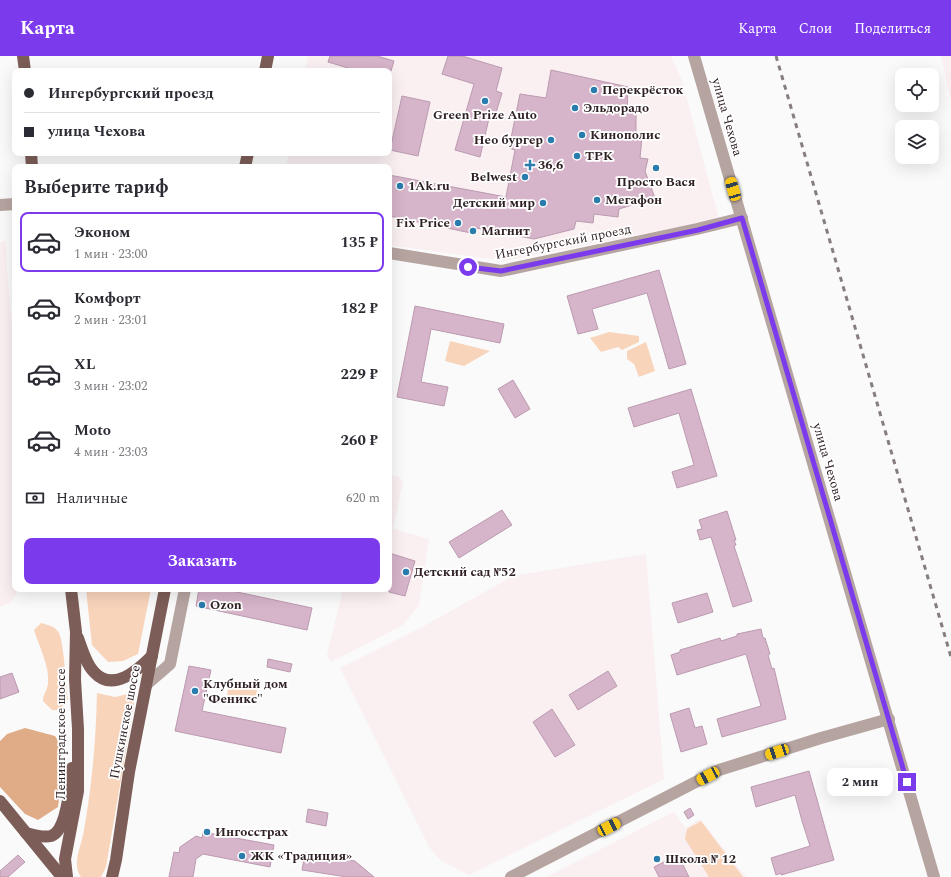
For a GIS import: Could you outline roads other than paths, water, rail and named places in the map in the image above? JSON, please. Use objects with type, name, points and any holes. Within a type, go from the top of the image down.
[{"type":"main road","points":[[24,56],[25,68]]},
{"type":"main road","points":[[266,68],[268,56]]},
{"type":"main road","name":"Ленинградское шоссе","points":[[67,877],[65,859],[78,791],[78,729],[75,679],[76,632],[71,592]]},
{"type":"main road","name":"Пушкинское шоссе","points":[[114,871],[129,772],[164,592]]},
{"type":"main road","points":[[76,632],[86,659],[94,673],[104,679],[117,681],[135,672],[152,656]]},
{"type":"main road","points":[[26,832],[39,836],[51,836],[60,830],[64,818],[78,729]]},
{"type":"main road","points":[[0,801],[62,877]]},
{"type":"street","name":"улица Чехова","points":[[694,56],[934,877]]},
{"type":"street","points":[[0,205],[12,204]]},
{"type":"street","name":"Ингербургский проезд","points":[[392,254],[421,260],[501,271],[698,230],[742,218]]},
{"type":"street","points":[[147,684],[170,664],[185,592]]},
{"type":"street","points":[[511,877],[719,770],[820,738],[889,719]]},
{"type":"railway","points":[[776,56],[951,657]]},
{"type":"place","name":"Перекрёсток","points":[[594,90]]},
{"type":"place","name":"Green Prize Auto","points":[[485,101]]},
{"type":"place","name":"Эльдорадо","points":[[575,108]]},
{"type":"place","name":"Кинополис","points":[[582,135]]},
{"type":"place","name":"Нео бургер","points":[[551,140]]},
{"type":"place","name":"ТРК","points":[[577,156]]},
{"type":"place","name":"36,6","points":[[530,165]]},
{"type":"place","name":"Просто Вася","points":[[656,168]]},
{"type":"place","name":"Belwest","points":[[525,177]]},
{"type":"place","name":"1Ak.ru","points":[[400,186]]},
{"type":"place","name":"Мегафон","points":[[597,200]]},
{"type":"place","name":"Детский мир","points":[[543,203]]},
{"type":"place","name":"Fix Price","points":[[458,223]]},
{"type":"place","name":"Магнит","points":[[473,231]]},
{"type":"place","name":"Детский сад №52","points":[[406,572]]},
{"type":"place","name":"Ozon","points":[[202,605]]},
{"type":"place","name":"Клубный дом \"Феникс\"","points":[[195,691]]},
{"type":"place","name":"Ингосстрах","points":[[207,832]]},
{"type":"place","name":"ЖК «Традиция»","points":[[242,856]]},
{"type":"place","name":"Школа № 12","points":[[657,859]]}]
